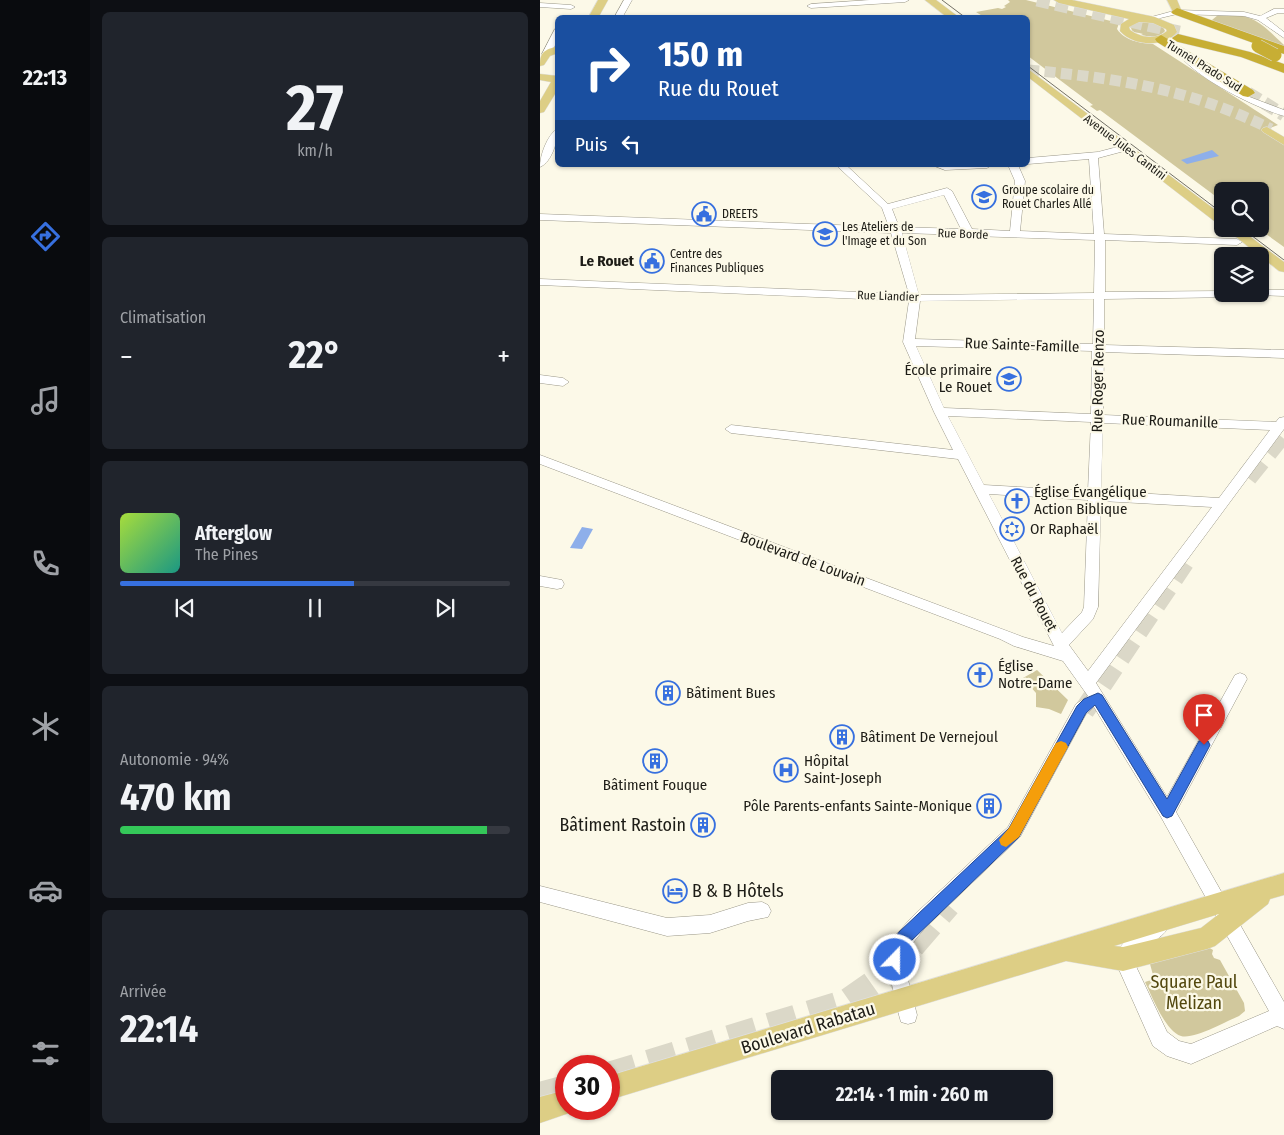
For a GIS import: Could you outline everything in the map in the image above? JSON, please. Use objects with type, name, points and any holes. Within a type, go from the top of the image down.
[{"type":"highway","points":[[1177,12],[1253,44],[1280,63],[1284,83]]},
{"type":"highway","points":[[1171,36],[1186,28],[1198,28],[1231,36],[1253,44]]},
{"type":"highway","points":[[1171,36],[1253,44]]},
{"type":"highway","points":[[1171,36],[1200,51],[1236,63],[1280,63]]},
{"type":"highway","points":[[1171,36],[1253,56],[1273,63],[1280,63]]},
{"type":"highway","name":"Tunnel Prado Sud","points":[[1171,36],[1248,93]]},
{"type":"highway","points":[[1212,40],[1280,63]]},
{"type":"main road","points":[[595,15],[603,0]]},
{"type":"main road","points":[[930,0],[951,15]]},
{"type":"main road","points":[[1059,0],[1146,19],[1171,36]]},
{"type":"main road","points":[[1172,0],[1177,12]]},
{"type":"main road","points":[[1107,11],[1117,16],[1126,24]]},
{"type":"main road","points":[[1126,24],[1146,19]]},
{"type":"main road","points":[[1126,24],[1124,31],[1131,36],[1171,36]]},
{"type":"main road","name":"Avenue Jules Cantini","points":[[1030,74],[1214,215]]},
{"type":"main road","points":[[540,77],[555,80]]},
{"type":"main road","points":[[540,110],[555,84]]},
{"type":"main road","points":[[1284,137],[1269,129],[1284,142]]},
{"type":"main road","points":[[1243,237],[1284,268]]},
{"type":"main road","name":"Boulevard Rabatau","points":[[620,1085],[906,1007],[1065,951],[1188,913],[1225,912],[1276,886]]},
{"type":"main road","name":"Boulevard Rabatau","points":[[1065,951],[1123,959],[1207,938],[1225,912]]},
{"type":"main road","points":[[540,1110],[555,1105]]},
{"type":"street","points":[[620,15],[628,0]]},
{"type":"street","points":[[810,3],[905,0]]},
{"type":"street","points":[[1278,0],[1281,11],[1280,31]]},
{"type":"street","points":[[540,5],[574,3]]},
{"type":"street","points":[[567,15],[574,3]]},
{"type":"street","points":[[1261,18],[1281,11]]},
{"type":"street","points":[[1146,19],[1177,12],[1244,14],[1261,18],[1280,31]]},
{"type":"street","points":[[546,51],[555,36]]},
{"type":"street","points":[[1171,36],[1175,50],[1191,63],[1244,98],[1284,113]]},
{"type":"street","points":[[541,158],[555,136]]},
{"type":"street","points":[[1030,161],[1093,156],[1125,148]]},
{"type":"street","name":"Rue Roger Renzo","points":[[1091,607],[1099,348],[1100,238],[1093,156]]},
{"type":"street","points":[[843,167],[886,207],[896,231],[915,298],[909,342]]},
{"type":"street","points":[[945,167],[966,167]]},
{"type":"street","points":[[1014,167],[1020,181],[1015,235]]},
{"type":"street","points":[[886,207],[947,191],[969,234]]},
{"type":"street","name":"Rue Borde","points":[[540,217],[969,234],[1236,242]]},
{"type":"street","name":"Rue Liandier","points":[[540,282],[915,298],[1214,294]]},
{"type":"street","points":[[1269,293],[1284,293]]},
{"type":"street","name":"Rue Sainte-Famille","points":[[909,342],[1284,354]]},
{"type":"street","name":"Rue du Rouet","points":[[909,342],[962,456],[1064,650],[1098,698],[1167,812],[1283,1017]]},
{"type":"street","points":[[540,379],[563,382]]},
{"type":"street","name":"Rue Roumanille","points":[[940,412],[1282,422]]},
{"type":"street","points":[[1088,683],[1282,422]]},
{"type":"street","points":[[730,429],[962,456]]},
{"type":"street","name":"Boulevard de Louvain","points":[[540,459],[1005,635],[1019,642],[1064,650]]},
{"type":"street","points":[[980,489],[1222,503]]},
{"type":"street","points":[[540,581],[557,584]]},
{"type":"street","points":[[1064,650],[1088,615],[1091,607]]},
{"type":"street","points":[[1167,812],[1240,679]]},
{"type":"street","points":[[906,1007],[895,960],[904,937],[1014,832],[1082,710],[1089,702],[1098,698]]},
{"type":"street","points":[[540,894],[666,927],[710,924],[748,912],[762,911]]},
{"type":"street","name":"Boulevard Rabatau","points":[[1123,959],[1129,948],[1137,941],[1188,913]]},
{"type":"street","points":[[1123,959],[1160,1039],[1174,1049],[1191,1054],[1283,1017]]},
{"type":"green space","points":[[1008,0],[1026,0],[1119,23],[1117,29],[1128,39],[1153,44],[1278,125],[1265,130],[1284,145],[1284,247],[1269,236],[1269,182],[1214,182],[1214,195],[1100,110],[1097,111],[1090,106],[1093,105],[1030,58],[1030,15],[981,15],[976,12],[1002,9],[1006,7],[1004,6],[1010,2]]},
{"type":"green space","points":[[1218,15],[1240,16],[1255,21],[1284,45],[1284,50],[1214,23],[1212,20]]},
{"type":"green space","points":[[1144,22],[1155,23],[1163,27],[1165,31],[1160,35],[1151,36],[1141,35],[1143,34],[1132,30],[1131,28],[1135,24]]},
{"type":"green space","points":[[1037,670],[1068,700],[1061,714],[1049,709],[1036,707],[1036,693],[1023,678]]},
{"type":"green space","name":"Square Paul Melizan","points":[[1208,947],[1213,950],[1214,958],[1220,960],[1244,1003],[1245,1011],[1219,1026],[1201,1033],[1181,1036],[1175,1033],[1164,1020],[1145,982],[1151,980],[1153,975],[1150,964]]},
{"type":"water","points":[[1212,150],[1219,156],[1187,164],[1181,160]]},
{"type":"water","points":[[582,527],[593,529],[582,549],[570,548]]},
{"type":"tunnel","points":[[1037,0],[1183,33]]},
{"type":"tunnel","points":[[1030,70],[1123,82],[1182,95],[1241,115],[1271,129]]},
{"type":"tunnel","points":[[1248,93],[1284,115]]},
{"type":"tunnel","points":[[1247,477],[1284,431]]},
{"type":"tunnel","points":[[1084,711],[1184,562]]},
{"type":"tunnel","points":[[620,1073],[847,1003],[884,977],[947,904]]},
{"type":"tunnel","points":[[540,1096],[555,1092]]},
{"type":"tram line","points":[[942,0],[962,15]]},
{"type":"tram line","points":[[1030,68],[1214,207]]},
{"type":"tram line","points":[[1254,237],[1284,260]]},
{"type":"slow traffic","points":[[1006,840],[1014,832],[1061,747]]},
{"type":"place","name":"Groupe scolaire du Rouet Charles Allé","points":[[984,197]]},
{"type":"place","name":"DREETS","points":[[704,214]]},
{"type":"place","name":"Les Ateliers de l'Image et du Son","points":[[825,234]]},
{"type":"place","name":"Centre des Finances Publiques","points":[[652,261]]},
{"type":"place","name":"École primaire Le Rouet","points":[[1009,379]]},
{"type":"place","name":"Église Évangélique Action Biblique","points":[[1017,501]]},
{"type":"place","name":"Or Raphaël","points":[[1012,529]]},
{"type":"place","name":"Église Notre-Dame","points":[[980,675]]},
{"type":"place","name":"Bâtiment Bues","points":[[668,693]]},
{"type":"place","name":"Bâtiment De Vernejoul","points":[[842,737]]},
{"type":"place","name":"Bâtiment Fouque","points":[[655,761]]},
{"type":"place","name":"Hôpital Saint-Joseph","points":[[786,770]]},
{"type":"place","name":"Pôle Parents-enfants Sainte-Monique","points":[[989,806]]},
{"type":"place","name":"Bâtiment Rastoin","points":[[703,825]]},
{"type":"place","name":"B & B Hôtels","points":[[675,891]]},
{"type":"district","name":"Le Rouet","points":[[607,261]]},
{"type":"route","points":[[895,960],[897,949],[904,937],[1014,832],[1082,710],[1089,702],[1098,698],[1167,812],[1204,745]]}]
